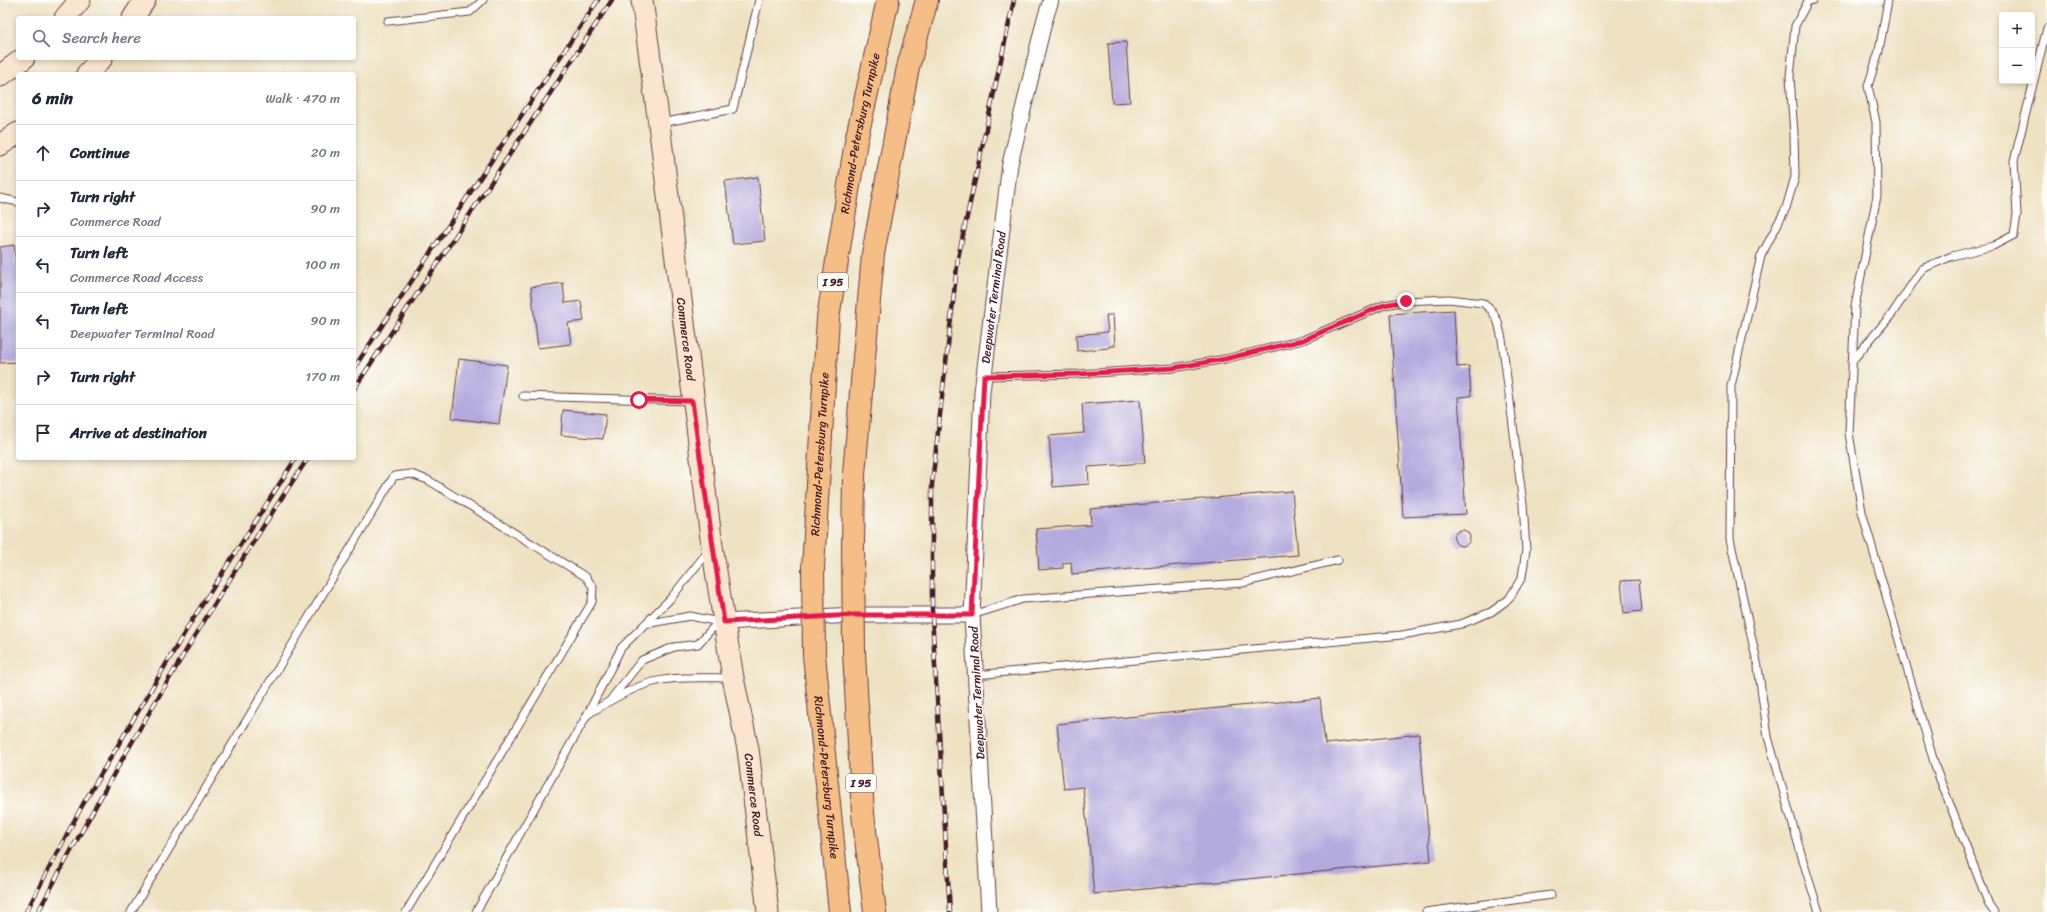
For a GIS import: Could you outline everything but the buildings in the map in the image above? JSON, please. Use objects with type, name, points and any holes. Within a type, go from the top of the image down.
[{"type":"highway","name":"Richmond-Petersburg Turnpike","points":[[840,912],[814,655],[813,568],[828,318],[856,141],[888,0]]},
{"type":"highway","name":"I 95","points":[[875,912],[863,814],[854,653],[854,474],[873,254],[908,67],[927,0]]},
{"type":"main road","points":[[67,16],[80,0]]},
{"type":"main road","points":[[134,16],[145,0]]},
{"type":"main road","name":"Commerce Road","points":[[642,0],[659,124],[692,401],[712,546],[720,622],[748,749],[768,912]]},
{"type":"main road","points":[[0,76],[21,60]]},
{"type":"main road","points":[[88,72],[100,60]]},
{"type":"main road","points":[[0,145],[16,134]]},
{"type":"main road","name":"Commerce Road","points":[[733,678],[731,733],[756,912]]},
{"type":"street","name":"Deepwater Terminal Road","points":[[989,912],[972,615],[984,376],[1010,164],[1044,22],[1051,0]]},
{"type":"street","points":[[720,622],[854,615],[972,615]]},
{"type":"lane","points":[[388,21],[470,12],[483,0]]},
{"type":"lane","points":[[659,124],[732,109],[759,0]]},
{"type":"lane","points":[[1813,0],[1808,1],[1795,26],[1790,77],[1795,177],[1786,208],[1760,256],[1731,386],[1730,540],[1758,667],[1768,737],[1819,912]]},
{"type":"lane","points":[[1888,0],[1879,51],[1868,86],[1876,122],[1877,196],[1855,306],[1849,433],[1862,512],[1936,769],[1989,904],[1994,912]]},
{"type":"lane","points":[[1852,362],[1892,314],[1922,269],[1952,256],[1993,246],[2014,235],[2018,214],[2014,161],[2047,28]]},
{"type":"lane","points":[[0,198],[16,202]]},
{"type":"lane","points":[[976,675],[1402,635],[1461,624],[1491,612],[1509,599],[1522,577],[1526,550],[1524,504],[1502,339],[1498,322],[1492,311],[1483,303],[1449,299],[1406,301],[1384,305],[1303,340],[1225,359],[1173,368],[1079,374],[984,376]]},
{"type":"lane","points":[[523,396],[692,401]]},
{"type":"lane","points":[[131,912],[394,476],[411,474],[428,480],[580,573],[586,577],[593,587],[592,602],[406,912]]},
{"type":"lane","points":[[476,912],[587,715],[621,648],[671,598],[712,546]]},
{"type":"lane","points":[[972,615],[1023,599],[1242,583],[1338,560]]},
{"type":"lane","points":[[645,624],[690,616],[720,622]]},
{"type":"lane","points":[[610,700],[642,660],[674,647],[698,644],[720,622]]},
{"type":"lane","points":[[587,715],[610,700],[653,682],[679,679],[733,678]]},
{"type":"lane","points":[[1426,912],[1551,895]]},
{"type":"railway","points":[[356,365],[598,0]]},
{"type":"railway","points":[[356,386],[612,0]]},
{"type":"railway","points":[[950,912],[932,616],[932,484],[958,258],[1014,0]]},
{"type":"railway","points":[[26,912],[82,806],[191,622],[295,460]]},
{"type":"railway","points":[[38,912],[101,796],[167,682],[236,569],[307,460]]},
{"type":"route","points":[[639,400],[692,401],[724,622],[854,615],[972,615],[984,376],[1079,374],[1173,368],[1225,359],[1303,340],[1363,316],[1384,305],[1406,301]]}]
